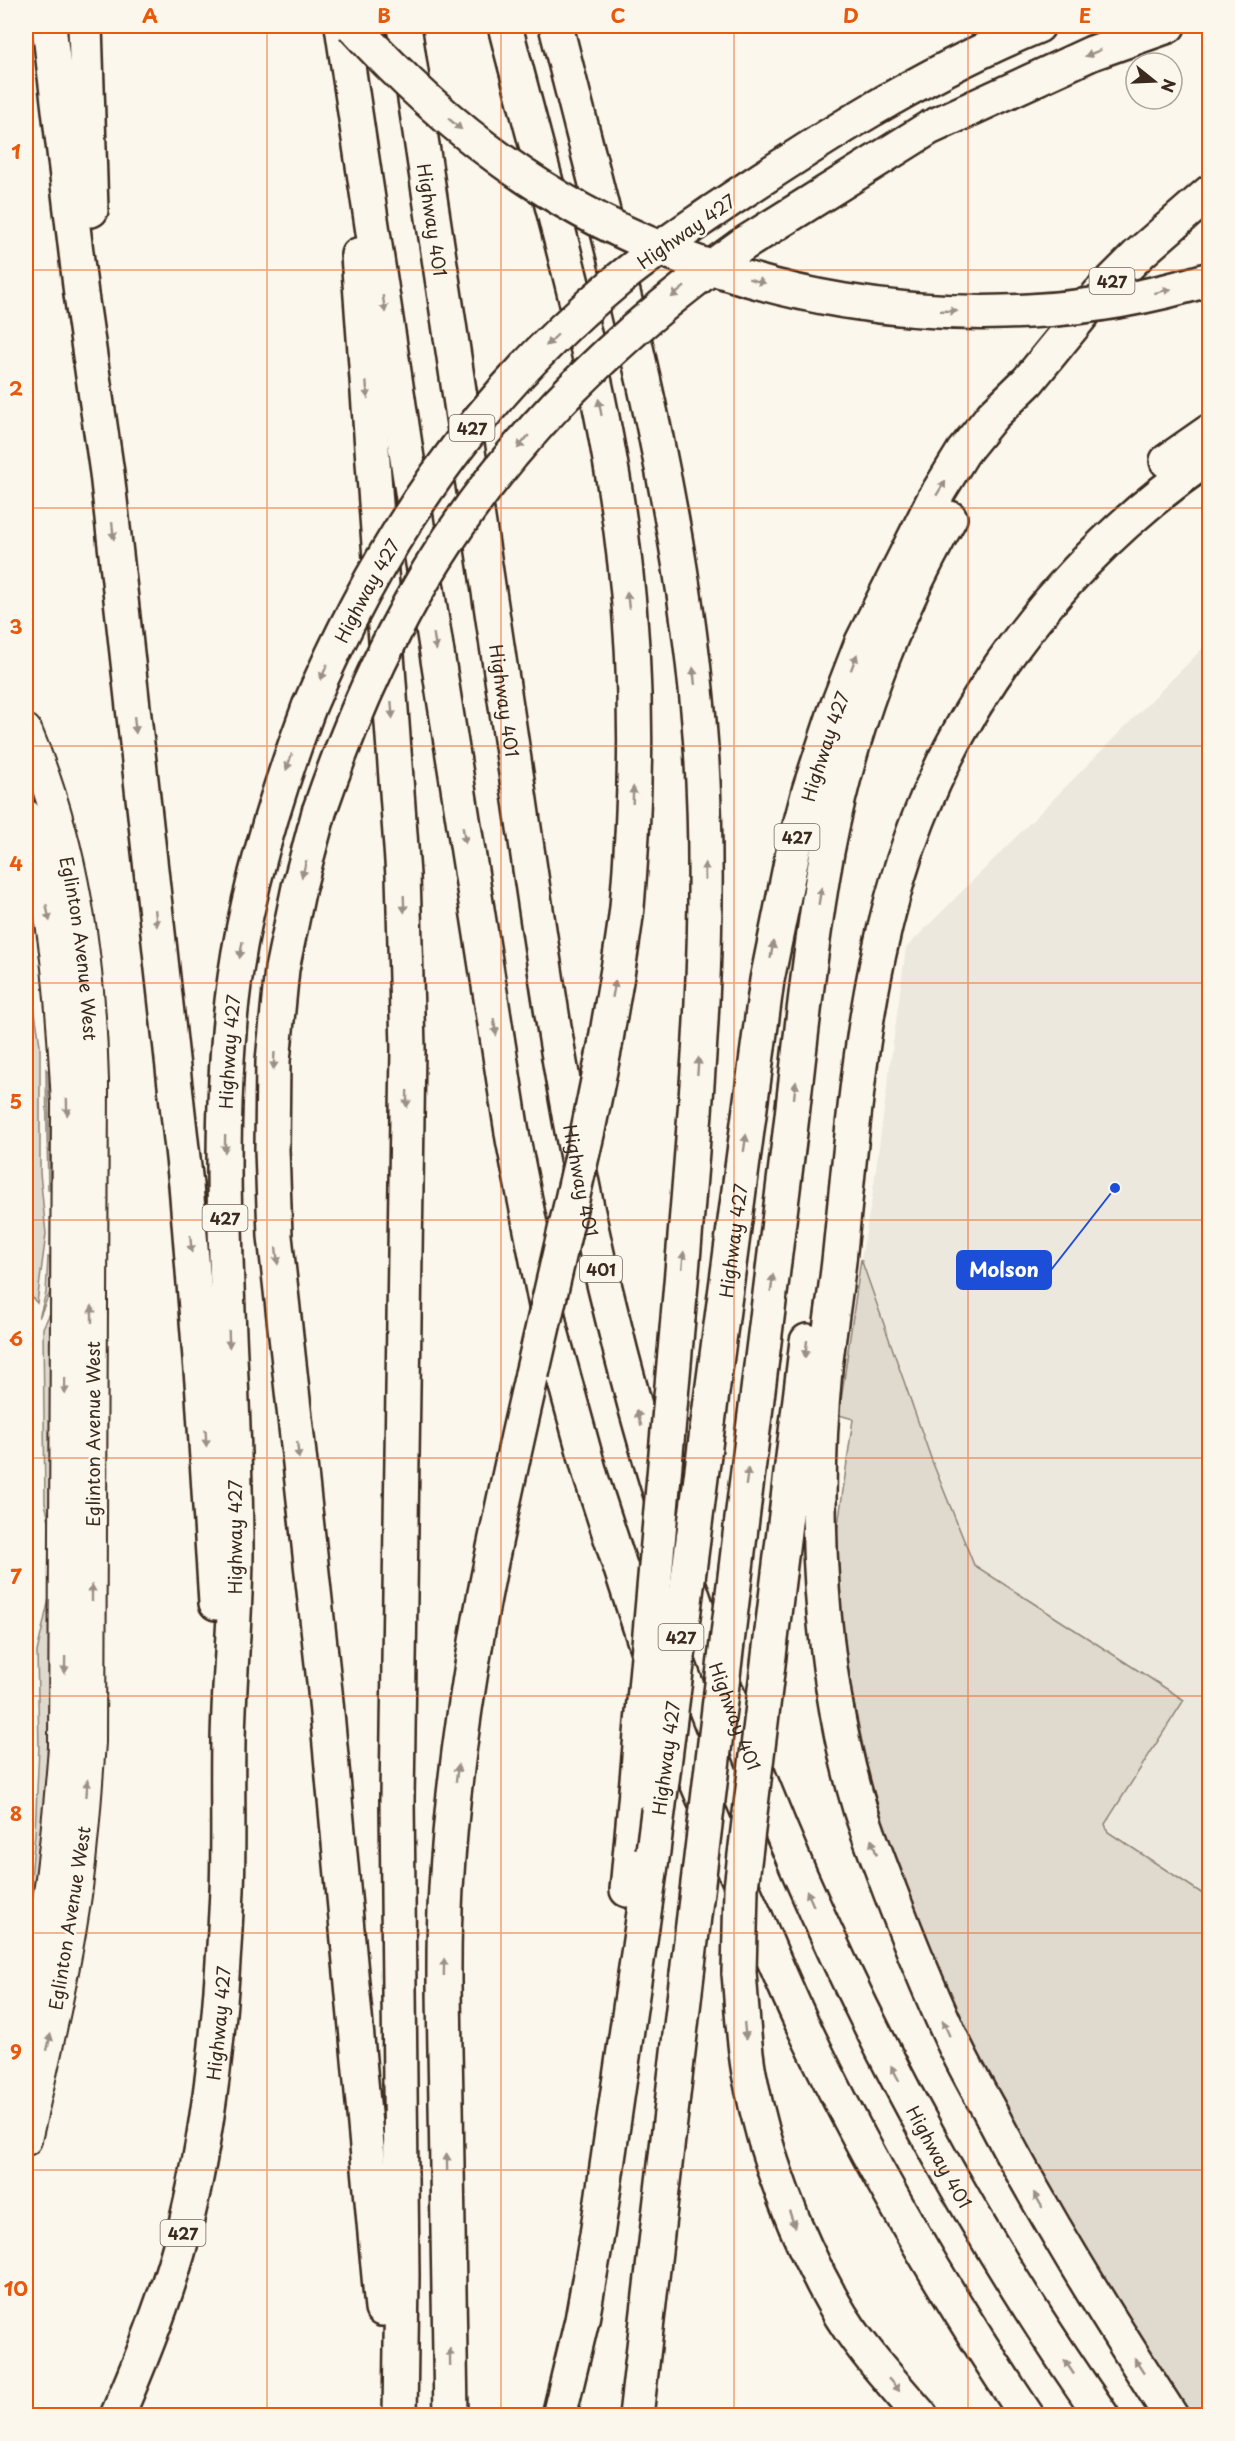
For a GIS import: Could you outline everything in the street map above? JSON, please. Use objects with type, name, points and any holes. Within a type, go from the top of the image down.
[{"type":"highway","points":[[50,26],[81,294],[107,473],[186,1185],[203,1395],[214,1591],[228,1740]]},
{"type":"highway","points":[[85,26],[88,154],[107,473]]},
{"type":"highway","points":[[342,26],[418,538],[513,1139],[551,1331],[591,1477],[634,1614],[674,1724],[720,1837],[809,2037],[901,2212],[989,2359],[1027,2415]]},
{"type":"highway","points":[[353,26],[394,69],[464,132],[550,191],[642,240],[739,276],[820,296],[892,307],[996,311],[1100,303],[1151,294],[1209,279]]},
{"type":"highway","name":"Highway 401","points":[[404,26],[570,1115],[604,1283],[637,1414],[666,1512],[759,1777],[785,1842],[868,2021],[978,2224],[1042,2327],[1102,2415]]},
{"type":"highway","points":[[451,2415],[444,1985],[447,1878],[463,1724],[479,1621],[499,1520],[605,1046],[626,909],[632,836],[634,695],[625,562],[598,399],[505,26]]},
{"type":"highway","points":[[556,26],[642,376],[663,477],[686,608],[701,747],[705,884],[702,1006],[678,1318],[624,1921],[615,2116]]},
{"type":"highway","name":"Highway 427","points":[[117,2415],[163,2298],[187,2221],[204,2137],[217,2042],[227,1886],[228,1740],[236,1552],[225,1223],[228,1054],[232,998],[259,862],[273,810],[309,707],[332,653],[387,548],[419,498],[461,442],[531,362],[573,320],[617,282],[712,212],[813,144],[922,81],[1038,26]]},
{"type":"highway","points":[[390,2415],[326,1703],[275,1236],[272,1149],[273,1061],[281,981],[299,887],[319,813],[341,750],[366,690],[427,574],[469,510],[544,416],[638,324],[742,244],[929,128],[1092,53],[1168,26]]},
{"type":"highway","points":[[347,59],[360,311],[400,829],[408,1048],[397,1799],[402,2275],[400,2415]]},
{"type":"highway","name":"Highway 427","points":[[559,2415],[589,2286],[615,2116],[767,980],[778,917],[809,791],[862,642],[908,547],[963,452],[993,415],[1028,381],[1099,294],[1139,254],[1209,192]]},
{"type":"highway","points":[[636,2415],[740,1535],[809,971],[827,852],[838,804],[874,680],[906,603],[943,529],[1028,381]]},
{"type":"highway","points":[[921,2415],[878,2367],[835,2305],[796,2230],[766,2142],[749,2072],[739,1973],[741,1888],[813,1289],[856,969],[870,904],[887,848],[908,794],[958,694],[1009,620],[1073,543],[1172,456],[1209,431]]},
{"type":"highway","points":[[1171,2415],[1071,2258],[1014,2158],[949,2035],[907,1935],[862,1814],[850,1773],[827,1641],[819,1505],[825,1369],[868,1013],[893,894],[910,843],[953,743],[1027,628],[1062,585],[1100,545],[1168,485],[1209,457]]},
{"type":"main road","name":"Eglinton Avenue West","points":[[26,730],[45,775],[79,911],[91,1010],[93,1093],[90,1742],[83,1832],[66,1956],[26,2140]]},
{"type":"main road","name":"Eglinton Avenue West","points":[[26,815],[33,837],[53,937],[63,1022],[67,1104],[64,1747],[57,1839],[47,1914],[26,2027]]},
{"type":"shaded area","points":[[1209,642],[1209,1898],[1108,1832],[1105,1823],[1183,1700],[974,1565],[932,1461],[861,1259],[872,1198],[906,948]]},
{"type":"shaded area","points":[[26,954],[40,1045],[40,1173],[46,1234],[37,1303],[26,1291]]},
{"type":"shaded area","points":[[46,1069],[48,1071],[50,1190],[48,1190]]},
{"type":"shaded area","points":[[48,1257],[50,1258],[50,1292],[39,1318],[46,1293]]},
{"type":"shaded area","points":[[861,1259],[932,1461],[974,1565],[1184,1700],[1105,1824],[1108,1832],[1209,1898],[1209,2415],[1191,2415],[1105,2291],[944,2000],[901,1894],[873,1794],[847,1670],[835,1547],[853,1419],[839,1415]]},
{"type":"shaded area","points":[[54,1305],[56,1697],[26,1987],[26,1933],[35,1833],[39,1746],[37,1652],[51,1590],[54,1543],[45,1503],[43,1328]]},
{"type":"place","name":"Molson","points":[[1115,1188]]}]
